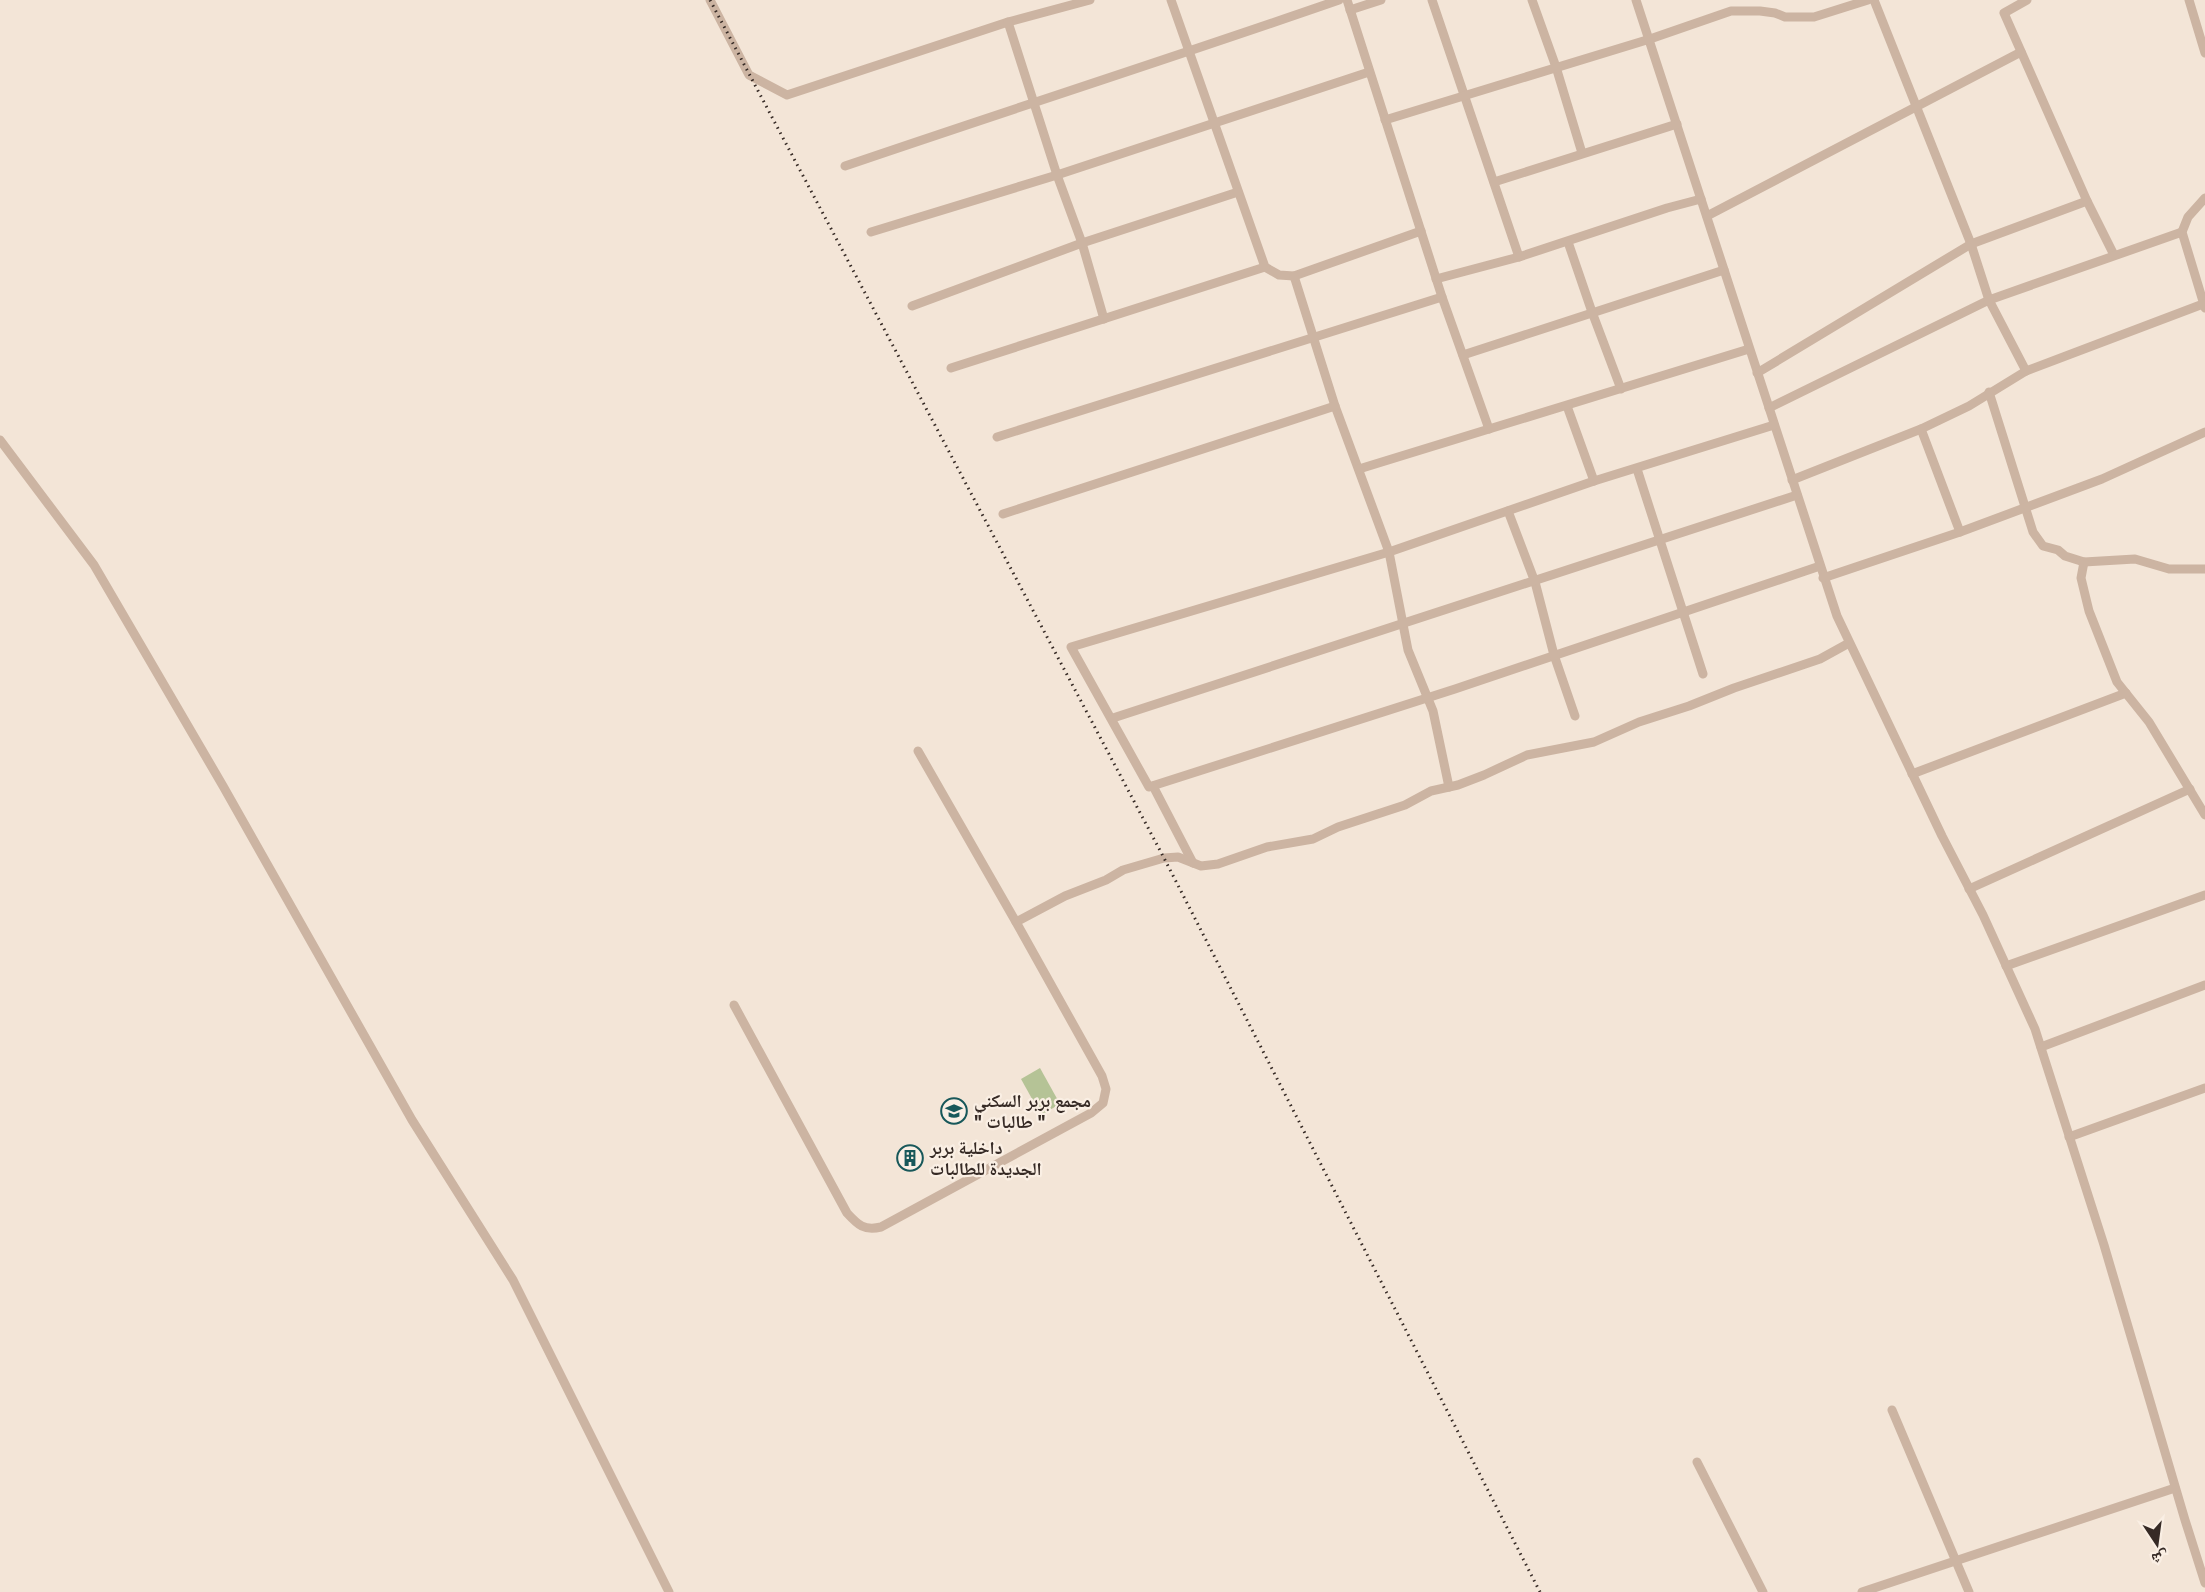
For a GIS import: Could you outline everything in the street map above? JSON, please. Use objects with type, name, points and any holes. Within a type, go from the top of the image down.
[{"type":"street","points":[[710,0],[749,75],[787,95],[1008,22],[1090,0]]},
{"type":"street","points":[[1171,0],[1265,267],[1280,275],[1294,276],[1421,231]]},
{"type":"street","points":[[844,166],[1035,101],[1191,52],[1339,0]]},
{"type":"street","points":[[1347,0],[1436,279],[1489,429]]},
{"type":"street","points":[[1350,10],[1381,0]]},
{"type":"street","points":[[1432,0],[1519,257]]},
{"type":"street","points":[[1532,0],[1556,67],[1582,153]]},
{"type":"street","points":[[1636,0],[1823,579],[1849,643],[2035,1029],[2104,1245],[2205,1583]]},
{"type":"street","points":[[1728,0],[1731,11]]},
{"type":"street","points":[[1385,120],[1650,39],[1731,11],[1760,11],[1785,17],[1814,18],[1868,0]]},
{"type":"street","points":[[1874,0],[1971,244],[1989,300],[2026,371]]},
{"type":"street","points":[[2027,0],[2004,13],[2087,201],[2114,255]]},
{"type":"street","points":[[2189,0],[2205,52]]},
{"type":"street","points":[[1008,22],[1057,175],[1082,243],[1104,319]]},
{"type":"street","points":[[1707,216],[2021,52]]},
{"type":"street","points":[[871,232],[1057,175],[1369,72]]},
{"type":"street","points":[[1494,182],[1677,124]]},
{"type":"street","points":[[912,306],[1082,243],[1238,192]]},
{"type":"street","points":[[1792,480],[1921,429],[1969,406],[2026,371],[2204,306],[2182,232],[2187,217],[2205,198]]},
{"type":"street","points":[[1436,279],[1519,257],[1667,208],[1701,200]]},
{"type":"street","points":[[1757,373],[1971,244],[2087,201]]},
{"type":"street","points":[[1769,408],[1989,300],[2182,232]]},
{"type":"street","points":[[1568,242],[1621,389]]},
{"type":"street","points":[[951,368],[1265,267]]},
{"type":"street","points":[[1463,355],[1724,270]]},
{"type":"street","points":[[1294,276],[1335,406],[1389,552],[1408,650],[1433,711],[1449,787]]},
{"type":"street","points":[[997,437],[1442,297]]},
{"type":"street","points":[[1359,469],[1749,349]]},
{"type":"street","points":[[1989,392],[2033,532],[2043,546],[2084,562],[2135,559],[2169,569],[2205,569]]},
{"type":"street","points":[[1003,514],[1335,406]]},
{"type":"street","points":[[1567,406],[1594,481]]},
{"type":"street","points":[[1774,425],[1594,481],[1389,552],[1071,647],[1113,718],[1149,787],[1428,698],[1820,566]]},
{"type":"street","points":[[1921,429],[1960,532]]},
{"type":"street","points":[[1823,579],[1960,532],[2102,479],[2205,432]]},
{"type":"street","points":[[0,440],[94,565],[223,786],[412,1120],[513,1280],[669,1592]]},
{"type":"street","points":[[1637,469],[1703,674]]},
{"type":"street","points":[[1113,718],[1797,495]]},
{"type":"street","points":[[1508,511],[1535,582],[1554,655],[1575,716]]},
{"type":"street","points":[[2084,562],[2080,578],[2089,611],[2117,682],[2149,722],[2205,815]]},
{"type":"street","points":[[1016,922],[1065,896],[1106,880],[1123,870],[1164,858],[1178,857],[1201,866],[1218,864],[1267,848],[1313,838],[1338,827],[1405,805],[1431,791],[1484,775],[1527,756],[1594,742],[1639,722],[1714,698],[1734,688],[1820,659],[1849,643]]},
{"type":"street","points":[[1912,774],[2127,693]]},
{"type":"street","points":[[734,1005],[847,1213],[858,1226],[870,1229],[881,1227],[1091,1113],[1103,1103],[1106,1089],[1102,1076],[918,751]]},
{"type":"street","points":[[1153,786],[1193,863]]},
{"type":"street","points":[[1969,889],[2190,789]]},
{"type":"street","points":[[2006,966],[2205,895]]},
{"type":"street","points":[[2041,1047],[2205,985]]},
{"type":"street","points":[[2069,1137],[2205,1088]]},
{"type":"street","points":[[1892,1410],[1969,1592]]},
{"type":"street","points":[[1697,1462],[1762,1592]]},
{"type":"street","points":[[1862,1592],[2175,1488]]},
{"type":"green space","points":[[1040,1068],[1060,1104],[1041,1115],[1021,1079]]},
{"type":"railway","points":[[710,0],[1164,858],[1540,1592]]},
{"type":"place","name":"مجمع بربر السكني \" طالبات \"","points":[[954,1111]]},
{"type":"place","name":"داخلية بربر الجديدة للطالبات","points":[[910,1158]]}]
